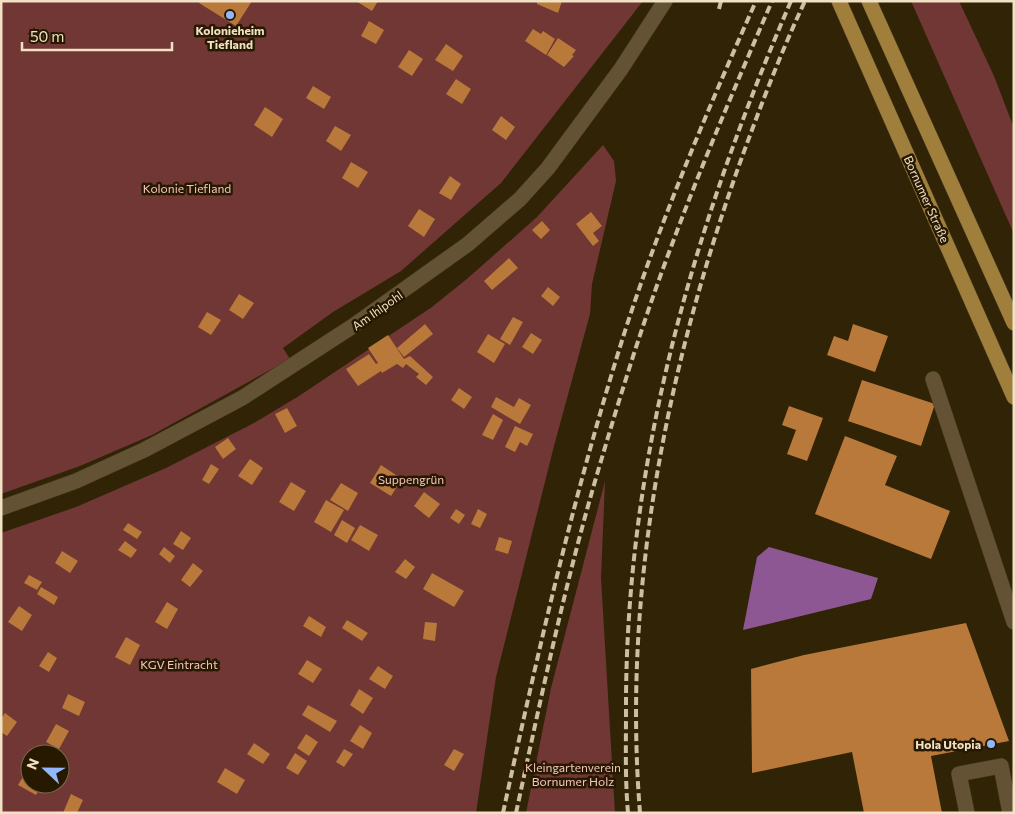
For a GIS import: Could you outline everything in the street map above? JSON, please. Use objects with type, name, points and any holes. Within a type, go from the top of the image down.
[{"type":"main road","name":"Bornumer Straße","points":[[839,1],[1014,397]]},
{"type":"main road","points":[[871,5],[1014,323]]},
{"type":"lane","name":"Am Ihlpohl","points":[[1,508],[76,481],[144,450],[242,398],[353,326],[468,244],[520,199],[548,168],[604,93],[665,1]]},
{"type":"lane","points":[[933,379],[1014,622]]},
{"type":"lane","points":[[967,813],[959,774],[1001,766],[1010,813]]},
{"type":"green space","name":"Kolonie Tiefland","points":[[1,1],[643,1],[501,183],[401,271],[333,312],[283,348],[290,359],[152,435],[80,466],[1,494]]},
{"type":"green space","points":[[911,1],[959,1],[994,76],[1014,128],[1014,234]]},
{"type":"green space","points":[[603,145],[614,161],[616,181],[592,284],[590,314],[554,446],[496,677],[476,813],[1,813],[1,533],[76,507],[166,468],[254,423],[299,396],[432,307],[537,217]]},
{"type":"green space","name":"Kleingartenverein Bornumer Holz","points":[[605,481],[601,578],[615,813],[526,813],[551,688]]},
{"type":"shaded area","points":[[769,547],[878,578],[871,599],[743,630],[757,557]]},
{"type":"building","name":"Kolonieheim Tiefland","points":[[200,1],[252,1],[236,26],[199,3]]},
{"type":"building","points":[[356,1],[378,1],[372,11]]},
{"type":"building","points":[[537,1],[562,1],[558,13],[537,4]]},
{"type":"building","points":[[369,21],[384,30],[376,44],[361,36]]},
{"type":"building","points":[[533,29],[541,34],[543,31],[555,39],[546,55],[525,41]]},
{"type":"building","points":[[558,38],[576,50],[572,55],[574,56],[564,67],[547,55]]},
{"type":"building","points":[[446,44],[463,56],[453,71],[435,60]]},
{"type":"building","points":[[409,50],[423,59],[412,76],[398,67]]},
{"type":"building","points":[[456,79],[471,89],[462,104],[446,94]]},
{"type":"building","points":[[313,86],[331,97],[324,109],[306,98]]},
{"type":"building","points":[[265,107],[283,119],[272,137],[254,125]]},
{"type":"building","points":[[501,116],[515,127],[506,140],[492,130]]},
{"type":"building","points":[[335,126],[351,135],[341,151],[326,141]]},
{"type":"building","points":[[351,162],[368,172],[358,188],[342,178]]},
{"type":"building","points":[[450,176],[461,184],[451,200],[439,193]]},
{"type":"building","points":[[419,209],[435,219],[424,237],[408,226]]},
{"type":"building","points":[[591,212],[602,226],[593,233],[599,241],[593,246],[576,224]]},
{"type":"building","points":[[542,221],[550,230],[541,239],[532,230]]},
{"type":"building","points":[[509,258],[518,268],[492,290],[484,281]]},
{"type":"building","points":[[548,287],[560,297],[553,306],[541,296]]},
{"type":"building","points":[[239,294],[254,303],[243,319],[229,310]]},
{"type":"building","points":[[207,312],[221,320],[211,335],[198,327]]},
{"type":"building","points":[[513,317],[523,322],[510,345],[500,339]]},
{"type":"building","points":[[425,324],[433,334],[404,357],[397,348]]},
{"type":"building","points":[[853,324],[888,336],[875,372],[827,355],[834,336],[848,341]]},
{"type":"building","points":[[531,333],[542,340],[533,354],[522,347]]},
{"type":"building","points":[[488,334],[505,344],[494,363],[477,352]]},
{"type":"building","points":[[388,335],[404,359],[410,356],[433,377],[426,385],[416,377],[419,374],[406,364],[403,368],[397,364],[382,373],[381,371],[358,386],[346,369],[369,354],[376,364],[378,363],[368,348]]},
{"type":"building","points":[[862,380],[935,404],[921,446],[848,421]]},
{"type":"building","points":[[459,388],[472,397],[464,409],[451,400]]},
{"type":"building","points":[[496,397],[514,407],[519,398],[531,405],[520,424],[491,407]]},
{"type":"building","points":[[789,406],[823,418],[807,461],[787,454],[796,430],[782,425]]},
{"type":"building","points":[[287,408],[297,426],[285,433],[275,414]]},
{"type":"building","points":[[493,414],[503,420],[493,440],[482,435]]},
{"type":"building","points":[[515,426],[533,434],[527,446],[520,442],[515,452],[505,447]]},
{"type":"building","points":[[845,436],[897,456],[885,485],[950,511],[931,559],[815,514]]},
{"type":"building","points":[[228,438],[236,449],[223,459],[215,447]]},
{"type":"building","points":[[250,459],[263,468],[252,485],[238,476]]},
{"type":"building","points":[[211,464],[219,469],[209,484],[202,480]]},
{"type":"building","points":[[381,465],[402,479],[391,496],[370,483]]},
{"type":"building","points":[[291,482],[306,491],[294,511],[279,502]]},
{"type":"building","points":[[341,483],[358,493],[348,511],[330,500]]},
{"type":"building","points":[[424,492],[440,504],[429,518],[414,506]]},
{"type":"building","points":[[326,500],[344,510],[331,532],[314,522]]},
{"type":"building","points":[[456,509],[465,515],[459,524],[450,518]]},
{"type":"building","points":[[478,509],[487,514],[480,528],[471,524]]},
{"type":"building","points":[[342,520],[355,528],[347,543],[334,535]]},
{"type":"building","points":[[128,523],[142,532],[137,539],[123,530]]},
{"type":"building","points":[[360,525],[378,535],[369,551],[351,540]]},
{"type":"building","points":[[181,531],[191,538],[183,550],[173,544]]},
{"type":"building","points":[[499,537],[512,541],[508,554],[495,550]]},
{"type":"building","points":[[125,541],[137,550],[131,558],[118,550]]},
{"type":"building","points":[[164,547],[175,556],[170,563],[159,554]]},
{"type":"building","points":[[62,551],[78,561],[70,573],[55,563]]},
{"type":"building","points":[[405,559],[415,567],[406,579],[395,572]]},
{"type":"building","points":[[193,563],[203,571],[190,587],[181,580]]},
{"type":"building","points":[[432,573],[464,591],[454,607],[423,589]]},
{"type":"building","points":[[29,575],[42,582],[37,590],[24,583]]},
{"type":"building","points":[[41,587],[58,597],[54,605],[37,594]]},
{"type":"building","points":[[167,602],[178,609],[167,629],[155,622]]},
{"type":"building","points":[[19,606],[32,615],[22,631],[8,622]]},
{"type":"building","points":[[309,616],[326,627],[321,637],[303,626]]},
{"type":"building","points":[[347,620],[368,633],[362,641],[342,628]]},
{"type":"building","points":[[425,622],[437,623],[435,641],[423,639]]},
{"type":"building","points":[[966,623],[1009,741],[931,756],[942,813],[864,813],[852,752],[752,773],[751,669],[804,655]]},
{"type":"building","points":[[126,637],[140,645],[130,665],[115,657]]},
{"type":"building","points":[[48,652],[57,658],[49,672],[39,666]]},
{"type":"building","points":[[307,660],[322,669],[313,683],[298,674]]},
{"type":"building","points":[[378,666],[393,676],[385,689],[369,679]]},
{"type":"building","points":[[359,689],[373,698],[363,714],[350,705]]},
{"type":"building","points":[[68,694],[85,702],[79,716],[62,708]]},
{"type":"building","points":[[308,705],[337,721],[330,732],[302,715]]},
{"type":"building","points":[[5,713],[17,722],[7,736],[1,732],[1,719]]},
{"type":"building","points":[[56,724],[69,731],[62,744],[50,744],[46,742]]},
{"type":"building","points":[[360,725],[372,733],[363,749],[350,741]]},
{"type":"building","points":[[306,734],[318,742],[309,756],[297,748]]},
{"type":"building","points":[[254,743],[270,754],[263,764],[247,754]]},
{"type":"building","points":[[344,749],[353,754],[344,767],[336,762]]},
{"type":"building","points":[[454,749],[464,754],[454,771],[444,765]]},
{"type":"building","points":[[295,753],[307,761],[298,775],[286,768]]},
{"type":"building","points":[[225,768],[245,780],[237,794],[217,782]]},
{"type":"building","points":[[71,794],[83,800],[77,813],[63,813]]},
{"type":"railway","points":[[719,9],[721,1]]},
{"type":"railway","points":[[503,813],[558,570],[590,450],[625,331],[654,247],[686,164],[756,1]]},
{"type":"railway","points":[[516,813],[575,556],[598,471],[625,383],[653,296],[685,209],[772,1]]},
{"type":"railway","points":[[628,813],[626,712],[629,620],[638,528],[652,438],[671,348],[695,260],[756,86],[791,1]]},
{"type":"railway","points":[[640,813],[636,729],[638,646],[645,563],[656,480],[672,398],[692,316],[715,236],[764,98],[805,1]]},
{"type":"place","name":"Kolonieheim Tiefland","points":[[230,15]]},
{"type":"place","name":"Hola Utopia","points":[[991,744]]},
{"type":"park label","name":"Suppengrün","points":[[411,479]]},
{"type":"park label","name":"KGV Eintracht","points":[[179,664]]}]
